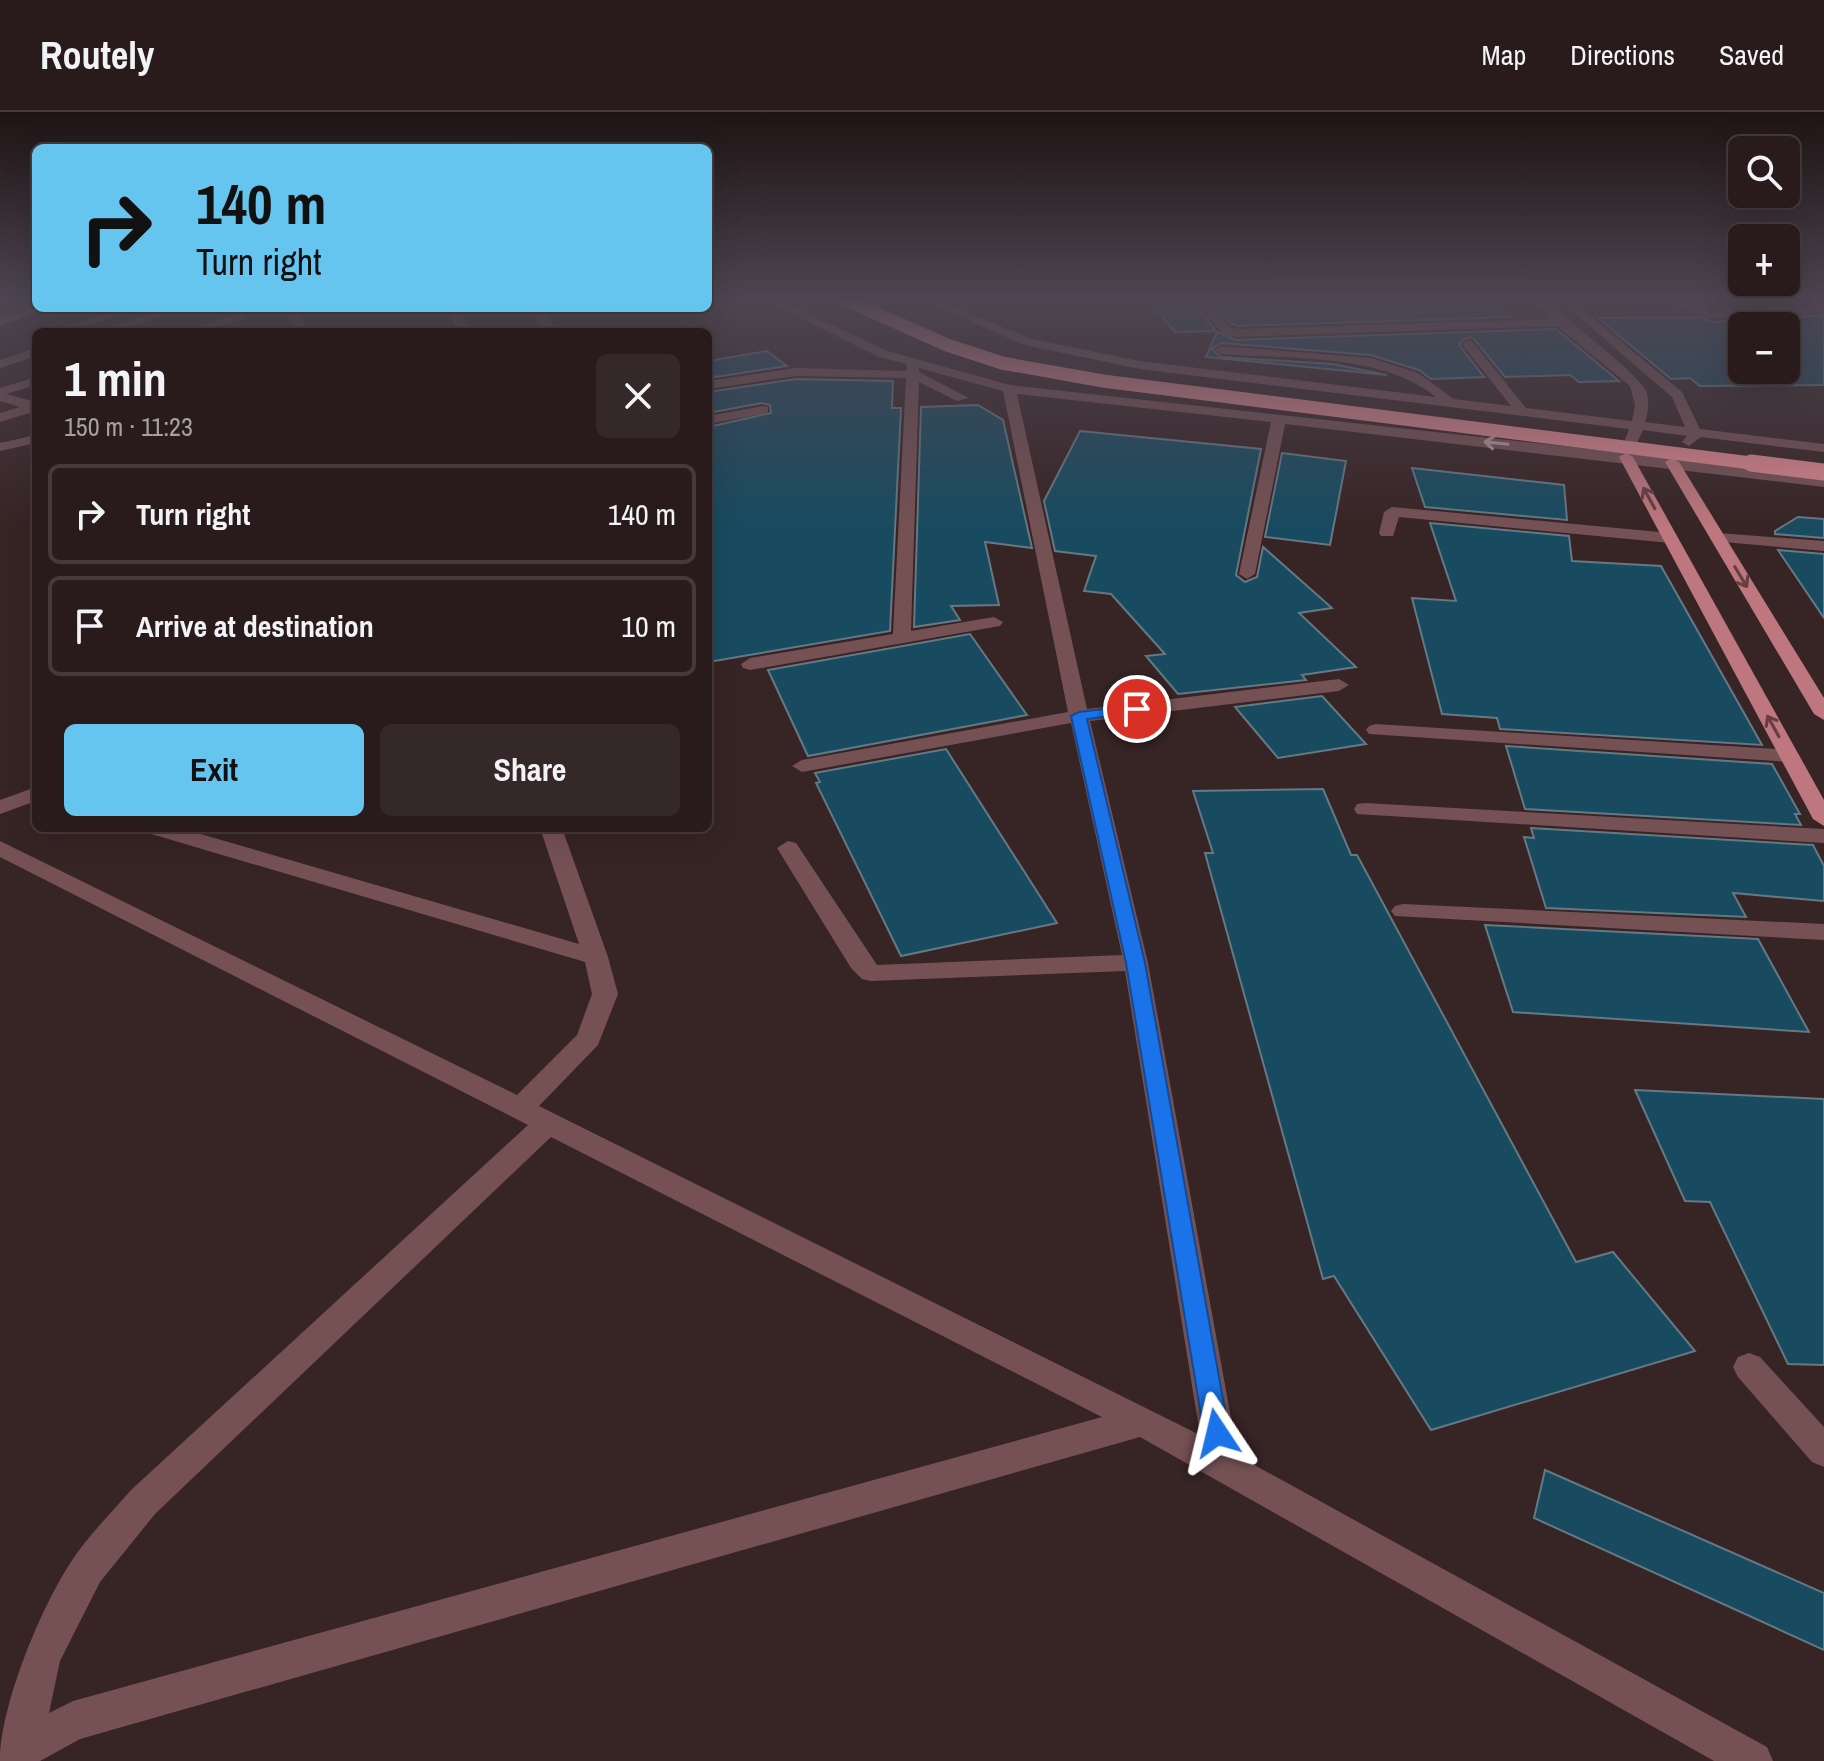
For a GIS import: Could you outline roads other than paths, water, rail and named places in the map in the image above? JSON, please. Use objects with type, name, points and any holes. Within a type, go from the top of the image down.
[{"type":"highway","points":[[1068,375],[1824,472]]},
{"type":"highway","points":[[1137,375],[1824,460]]},
{"type":"main road","points":[[1626,457],[1824,819]]},
{"type":"main road","points":[[1672,462],[1824,714]]},
{"type":"street","points":[[712,384],[776,375]]},
{"type":"street","points":[[902,639],[914,375]]},
{"type":"street","points":[[924,375],[962,398]]},
{"type":"street","points":[[942,375],[1009,389],[1672,462],[1824,482]]},
{"type":"street","points":[[1223,375],[1824,448]]},
{"type":"street","points":[[1417,375],[1429,382],[1449,402]]},
{"type":"street","points":[[1493,375],[1521,410]]},
{"type":"street","points":[[1624,375],[1643,396],[1626,457]]},
{"type":"street","points":[[1653,375],[1686,407],[1689,425],[1696,434]]},
{"type":"street","points":[[0,395],[32,383]]},
{"type":"street","points":[[1009,389],[1136,963],[1222,1464]]},
{"type":"street","points":[[0,395],[32,405]]},
{"type":"street","points":[[0,418],[32,407]]},
{"type":"street","points":[[712,419],[763,410]]},
{"type":"street","points":[[1247,574],[1279,419]]},
{"type":"street","points":[[1672,462],[1696,434]]},
{"type":"street","points":[[0,447],[32,440]]},
{"type":"street","points":[[1387,533],[1392,512],[1670,538]]},
{"type":"street","points":[[1718,538],[1824,546]]},
{"type":"street","points":[[750,664],[994,622]]},
{"type":"street","points":[[802,766],[1079,716],[1339,685]]},
{"type":"street","points":[[1376,730],[1790,756]]},
{"type":"street","points":[[0,808],[32,795]]},
{"type":"street","points":[[1365,809],[1824,836]]},
{"type":"street","points":[[170,832],[596,957]]},
{"type":"street","points":[[13,1756],[42,1657],[87,1569],[143,1502],[535,1115],[589,1039],[605,994],[596,957],[552,832]]},
{"type":"street","points":[[0,848],[1143,1421],[1753,1761]]},
{"type":"street","points":[[788,848],[860,962],[871,973],[1136,963]]},
{"type":"street","points":[[1403,911],[1824,932]]},
{"type":"street","points":[[1749,1367],[1824,1451]]},
{"type":"street","points":[[13,1756],[73,1721],[1143,1421]]}]
